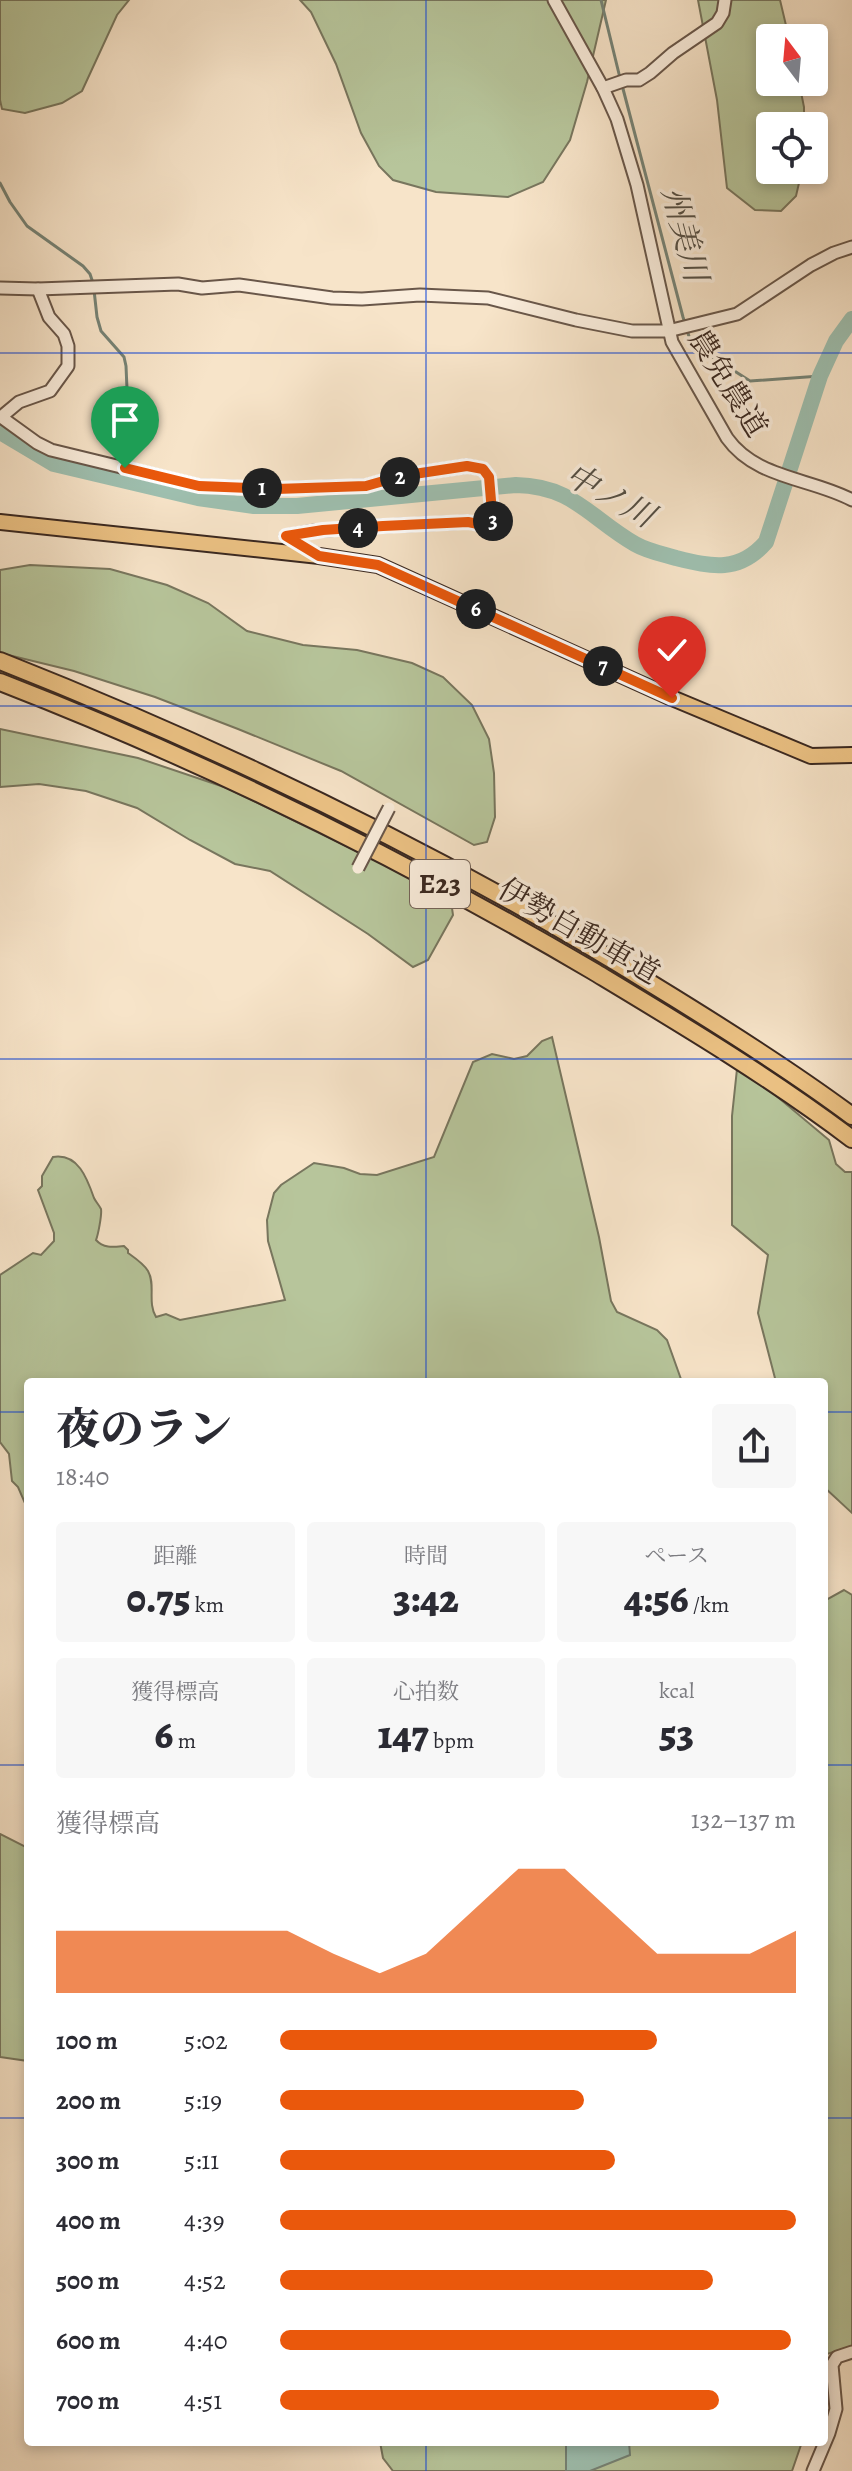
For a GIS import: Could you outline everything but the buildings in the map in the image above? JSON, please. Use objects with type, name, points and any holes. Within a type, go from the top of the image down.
[{"type":"highway","name":"伊勢自動車道","points":[[0,661],[196,743],[471,878],[702,1014],[852,1116]]},
{"type":"highway","name":"伊勢自動車道","points":[[0,682],[195,763],[461,895],[650,1005],[769,1080],[852,1139]]},
{"type":"main road","points":[[0,522],[378,565],[672,698],[811,756],[852,755]]},
{"type":"street","name":"農免農道","points":[[554,0],[617,119],[673,329],[672,342],[736,450],[774,472],[852,500]]},
{"type":"street","points":[[603,88],[621,81],[639,80],[650,73],[717,23],[725,0]]},
{"type":"street","points":[[0,288],[178,284],[202,288],[239,285],[332,298],[420,295],[488,298],[632,331],[673,329],[737,314],[811,265],[852,247]]},
{"type":"street","points":[[38,289],[49,317],[64,334],[68,346],[68,366],[50,391],[19,402],[1,417],[51,450],[199,486],[276,489],[366,486],[401,476],[467,466],[483,469],[489,477],[493,524],[468,522],[383,526],[286,536],[319,556]]},
{"type":"street","points":[[358,868],[389,808]]},
{"type":"street","points":[[828,2433],[835,2415],[832,2365],[837,2357],[852,2352]]},
{"type":"street","points":[[813,2471],[823,2446]]},
{"type":"shaded area","points":[[0,0],[129,0],[117,15],[82,91],[62,103],[25,113],[2,109],[0,100]]},
{"type":"shaded area","points":[[300,0],[606,0],[570,140],[543,182],[508,197],[436,192],[393,180],[379,166],[361,133],[336,64],[311,12]]},
{"type":"shaded area","points":[[698,0],[780,0],[786,24],[756,24],[756,96],[802,96],[804,112],[756,112],[756,184],[799,184],[796,196],[781,211],[755,210],[727,188],[717,100]]},
{"type":"shaded area","points":[[30,565],[110,569],[167,585],[208,603],[247,631],[303,645],[357,650],[412,663],[443,677],[472,705],[489,739],[495,817],[487,842],[474,845],[341,771],[238,729],[155,697],[74,671],[0,653],[0,570]]},
{"type":"shaded area","points":[[0,729],[138,758],[227,788],[432,888],[451,901],[453,915],[428,960],[413,967],[270,871],[235,864],[137,808],[86,791],[39,784],[0,787]]},
{"type":"shaded area","points":[[552,1037],[611,1301],[617,1312],[657,1330],[667,1340],[681,1378],[24,1378],[24,1501],[12,1481],[9,1454],[0,1442],[0,1275],[33,1253],[41,1255],[54,1241],[38,1190],[53,1157],[69,1159],[85,1175],[101,1209],[96,1240],[106,1246],[124,1246],[148,1271],[156,1317],[166,1314],[180,1320],[285,1300],[268,1241],[267,1220],[274,1193],[281,1185],[314,1163],[377,1175],[434,1157],[473,1062],[492,1054],[514,1059],[527,1056],[542,1041]]},
{"type":"shaded area","points":[[737,1069],[774,1094],[829,1140],[836,1164],[845,1172],[852,1172],[852,1513],[828,1491],[828,1378],[775,1378],[758,1313],[768,1255],[732,1225],[732,1116]]},
{"type":"shaded area","points":[[844,1590],[852,1595],[852,2346],[828,2354],[828,1599]]},
{"type":"shaded area","points":[[0,1834],[24,1846],[24,2060],[0,2057]]},
{"type":"shaded area","points":[[381,2446],[801,2446],[792,2471],[393,2471],[383,2458]]},
{"type":"shaded area","points":[[566,2446],[629,2446],[630,2455],[590,2471],[566,2471]]},
{"type":"waterway","name":"州美川","points":[[601,0],[620,78]]},
{"type":"waterway","name":"州美川","points":[[622,85],[691,343],[750,381],[820,376]]},
{"type":"waterway","points":[[0,183],[27,226],[83,266],[93,283]]},
{"type":"waterway","points":[[94,290],[101,331],[124,357],[126,366],[128,412],[118,463]]},
{"type":"waterway","name":"中ノ川","points":[[0,432],[54,464],[198,498],[254,506],[297,506],[516,485],[536,487],[567,497],[644,549],[689,561],[724,565],[746,559],[766,542],[820,376],[836,341],[852,319]]},
{"type":"waterway","points":[[114,479],[116,470]]},
{"type":"route","points":[[125,468],[199,486],[276,489],[366,486],[401,476],[467,466],[483,469],[489,477],[493,524],[468,522],[383,526],[286,536],[319,556],[378,565],[672,698]]}]
